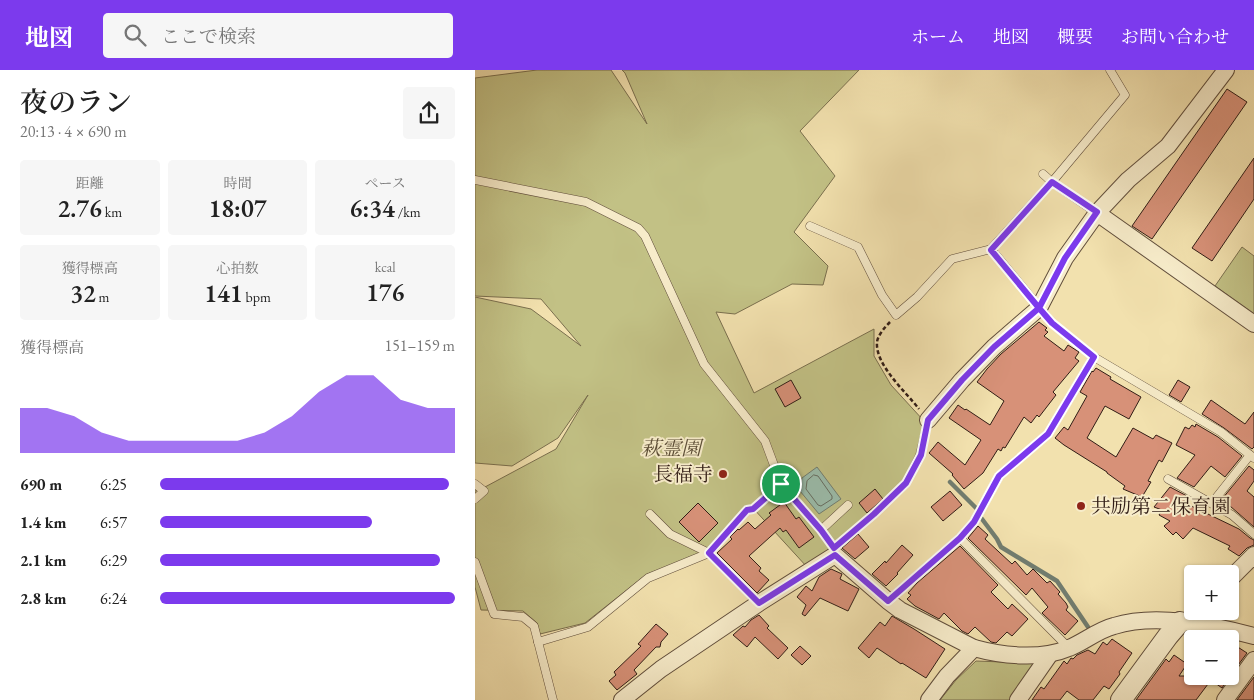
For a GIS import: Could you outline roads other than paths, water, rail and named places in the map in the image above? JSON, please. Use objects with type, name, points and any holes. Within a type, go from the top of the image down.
[{"type":"street","points":[[928,420],[962,380],[994,347],[1039,308],[1065,258],[1097,212],[1128,180],[1168,146],[1226,70]]},
{"type":"street","points":[[1097,212],[1254,324]]},
{"type":"street","points":[[622,700],[661,669],[835,552],[900,610],[974,648],[986,651],[1027,656],[1050,654],[1069,648],[1113,626],[1139,621],[1184,617]]},
{"type":"street","points":[[1239,570],[1254,554]]},
{"type":"street","points":[[1121,700],[1168,636],[1184,620]]},
{"type":"street","points":[[1195,620],[1214,627],[1254,636]]},
{"type":"street","points":[[929,700],[947,676],[974,648]]},
{"type":"street","points":[[1018,700],[1050,654]]},
{"type":"street","points":[[1225,700],[1254,660]]},
{"type":"lane","points":[[810,226],[857,247],[882,295],[896,316],[917,297],[952,259],[991,250],[1052,182],[1125,95],[1111,70]]},
{"type":"lane","points":[[1043,174],[1097,212]]},
{"type":"lane","points":[[475,180],[586,202],[638,228],[645,236],[704,364],[765,441],[781,484],[821,530],[835,552]]},
{"type":"lane","points":[[991,250],[1052,323],[1094,357],[1221,432],[1252,457],[1212,503]]},
{"type":"lane","points":[[888,601],[960,538],[974,522],[999,476],[1048,434],[1094,357]]},
{"type":"lane","points":[[1168,479],[1232,515],[1254,534]]},
{"type":"lane","points":[[475,484],[483,491],[475,499]]},
{"type":"lane","points":[[538,642],[588,628],[648,578],[709,553],[747,510],[753,509],[781,484]]},
{"type":"lane","points":[[821,530],[848,505]]},
{"type":"lane","points":[[649,514],[670,534],[709,553],[759,603]]},
{"type":"lane","points":[[960,538],[1069,648]]},
{"type":"lane","points":[[475,562],[494,614],[523,617],[534,626],[553,700]]},
{"type":"water","points":[[817,467],[841,499],[819,514],[800,491],[802,478]]},
{"type":"waterway","points":[[950,482],[976,508]]},
{"type":"waterway","points":[[982,519],[1001,547],[1057,581],[1088,627]]},
{"type":"place","name":"長福寺","points":[[723,474]]},
{"type":"place","name":"共励第二保育園","points":[[1081,506]]},
{"type":"park label","name":"萩霊園","points":[[671,448]]}]
